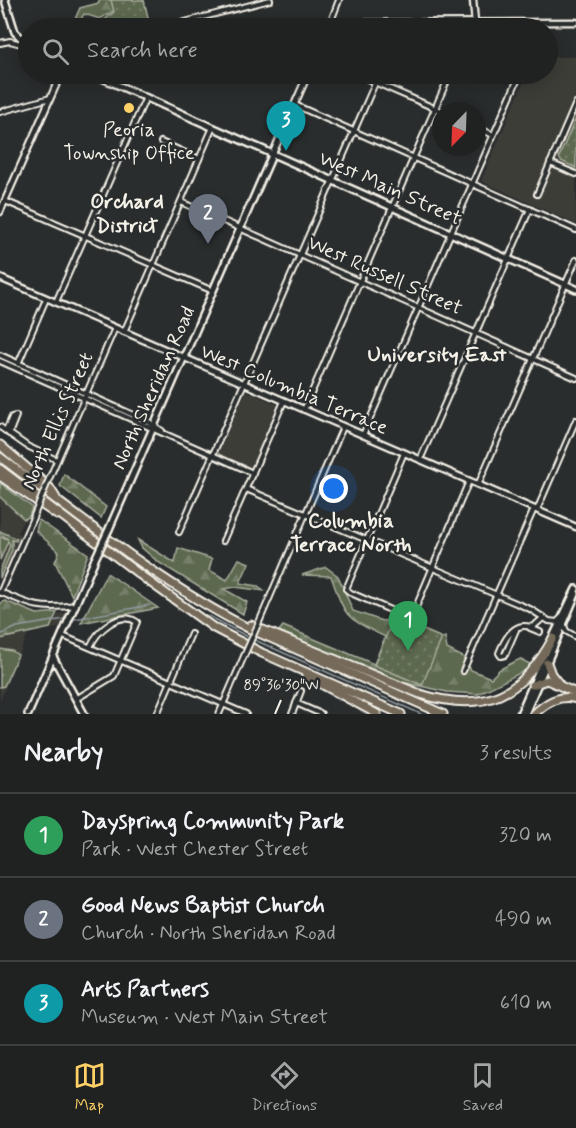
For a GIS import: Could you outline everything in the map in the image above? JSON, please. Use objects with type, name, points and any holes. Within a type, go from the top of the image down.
[{"type":"highway","points":[[0,445],[49,487],[59,502]]},
{"type":"highway","points":[[0,457],[132,559],[223,615],[442,714]]},
{"type":"highway","points":[[0,469],[214,628],[262,653],[401,714]]},
{"type":"highway","points":[[0,476],[49,511],[77,526]]},
{"type":"highway","points":[[223,615],[420,694],[456,702],[483,701],[496,698],[512,690],[533,671],[553,637]]},
{"type":"highway","points":[[547,663],[550,673],[561,686]]},
{"type":"highway","points":[[297,669],[313,681],[377,714]]},
{"type":"highway","points":[[536,683],[548,681],[576,693]]},
{"type":"highway","points":[[390,691],[450,714]]},
{"type":"highway","points":[[534,714],[557,699],[576,699]]},
{"type":"main road","points":[[5,0],[13,28],[18,36]]},
{"type":"main road","name":"West Main Street","points":[[116,84],[576,289]]},
{"type":"main road","name":"North Sheridan Road","points":[[28,714],[273,153]]},
{"type":"main road","points":[[525,714],[553,637],[576,591]]},
{"type":"main road","points":[[520,714],[547,663],[576,591]]},
{"type":"main road","points":[[53,657],[84,714]]},
{"type":"street","points":[[200,18],[270,0]]},
{"type":"street","points":[[332,18],[339,0]]},
{"type":"street","points":[[473,0],[475,18]]},
{"type":"street","points":[[558,22],[576,22]]},
{"type":"street","points":[[7,40],[13,28]]},
{"type":"street","points":[[0,43],[7,40],[18,43]]},
{"type":"street","points":[[0,212],[56,84]]},
{"type":"street","name":"North Sheridan Road","points":[[273,153],[304,84]]},
{"type":"street","points":[[179,532],[374,84]]},
{"type":"street","points":[[380,84],[432,107]]},
{"type":"street","points":[[438,102],[446,84]]},
{"type":"street","points":[[363,435],[516,84]]},
{"type":"street","points":[[56,303],[146,97]]},
{"type":"street","points":[[0,112],[50,98]]},
{"type":"street","points":[[537,194],[576,103]]},
{"type":"street","points":[[295,105],[576,230]]},
{"type":"street","points":[[304,410],[432,115]]},
{"type":"street","points":[[124,332],[214,127]]},
{"type":"street","points":[[486,132],[493,135]]},
{"type":"street","points":[[161,142],[199,159]]},
{"type":"street","points":[[550,163],[576,174]]},
{"type":"street","points":[[5,201],[213,291]]},
{"type":"street","name":"West Russell Street","points":[[181,202],[576,378]]},
{"type":"street","points":[[420,460],[530,209]]},
{"type":"street","points":[[478,485],[576,260]]},
{"type":"street","name":"West Columbia Terrace","points":[[0,278],[576,527]]},
{"type":"street","points":[[17,366],[46,299]]},
{"type":"street","name":"North Ellis Street","points":[[0,592],[115,328]]},
{"type":"street","points":[[0,355],[17,366]]},
{"type":"street","points":[[0,361],[17,366],[254,473]]},
{"type":"street","points":[[223,542],[284,401]]},
{"type":"street","points":[[463,671],[576,420]]},
{"type":"street","points":[[0,427],[27,447],[57,460]]},
{"type":"street","points":[[219,714],[343,427]]},
{"type":"street","points":[[404,453],[347,590],[411,619],[469,481]]},
{"type":"street","points":[[246,489],[535,612],[554,630],[553,637]]},
{"type":"street","points":[[0,592],[36,607],[76,605]]},
{"type":"street","points":[[543,618],[557,622],[566,610]]},
{"type":"street","points":[[76,699],[112,678],[137,625],[136,621],[128,618],[109,624],[98,634],[90,647]]},
{"type":"street","points":[[529,627],[534,626],[543,618]]},
{"type":"street","points":[[564,624],[566,631],[576,637]]},
{"type":"street","points":[[516,630],[505,655],[501,656],[499,653],[505,639],[516,630],[523,626],[540,632]]},
{"type":"street","points":[[157,714],[191,634]]},
{"type":"street","points":[[63,636],[246,714]]},
{"type":"street","points":[[292,714],[302,691]]},
{"type":"street","points":[[296,703],[321,714]]},
{"type":"shaded area","points":[[558,57],[576,57],[576,224],[481,181],[523,84],[558,84]]},
{"type":"shaded area","points":[[246,391],[278,405],[251,468],[218,454]]},
{"type":"shaded area","points":[[0,497],[24,519],[18,532],[21,537],[0,585]]},
{"type":"shaded area","points":[[4,599],[42,615],[66,613],[59,628],[29,631],[0,700],[0,603]]},
{"type":"green space","points":[[99,0],[132,0],[102,18],[84,14],[82,18],[76,18],[80,8],[99,3]]},
{"type":"green space","points":[[111,0],[144,0],[148,18],[107,18],[114,12]]},
{"type":"green space","points":[[576,118],[576,168],[561,161],[559,157]]},
{"type":"green space","points":[[64,474],[106,507],[101,518],[60,486]]},
{"type":"green space","points":[[0,483],[32,507],[29,517],[24,519],[0,497]]},
{"type":"green space","points":[[39,520],[88,554],[72,596],[55,562],[59,552],[36,531]]},
{"type":"green space","points":[[0,531],[17,539],[12,540],[12,550],[0,578],[0,571],[10,545],[8,541],[0,560],[0,537],[8,539],[0,534]]},
{"type":"green space","points":[[138,540],[175,563],[178,548],[212,559],[209,570],[227,580],[239,559],[249,563],[240,583],[258,586],[265,591],[235,587],[224,589],[247,602],[243,614],[158,562],[142,548]]},
{"type":"green space","points":[[326,567],[338,576],[353,611],[382,621],[388,620],[393,660],[445,637],[447,649],[463,657],[471,670],[491,678],[500,669],[520,659],[534,666],[478,694],[447,692],[393,680],[279,631],[283,626],[374,664],[385,637],[349,615],[340,601],[331,576],[302,575]]},
{"type":"green space","points":[[107,573],[158,608],[81,623]]},
{"type":"green space","points":[[5,601],[37,614],[57,612],[50,628],[0,639],[0,604]]},
{"type":"green space","points":[[394,617],[442,638],[422,685],[374,665]]},
{"type":"green space","points":[[0,649],[12,651],[18,655],[4,686],[0,687]]},
{"type":"waterway","points":[[75,619],[150,605]]},
{"type":"waterway","points":[[209,616],[248,637],[421,714]]},
{"type":"waterway","points":[[0,635],[17,627],[65,619]]},
{"type":"place","name":"Peoria Township Office","points":[[129,108]]},
{"type":"place","name":"Arts Partners","points":[[286,151]]},
{"type":"place","name":"Good News Baptist Church","points":[[208,244]]},
{"type":"place","name":"Dayspring Community Park","points":[[408,651]]},
{"type":"district","name":"Orchard District","points":[[127,214]]},
{"type":"district","name":"University East","points":[[437,355]]},
{"type":"district","name":"Columbia Terrace North","points":[[351,533]]}]
